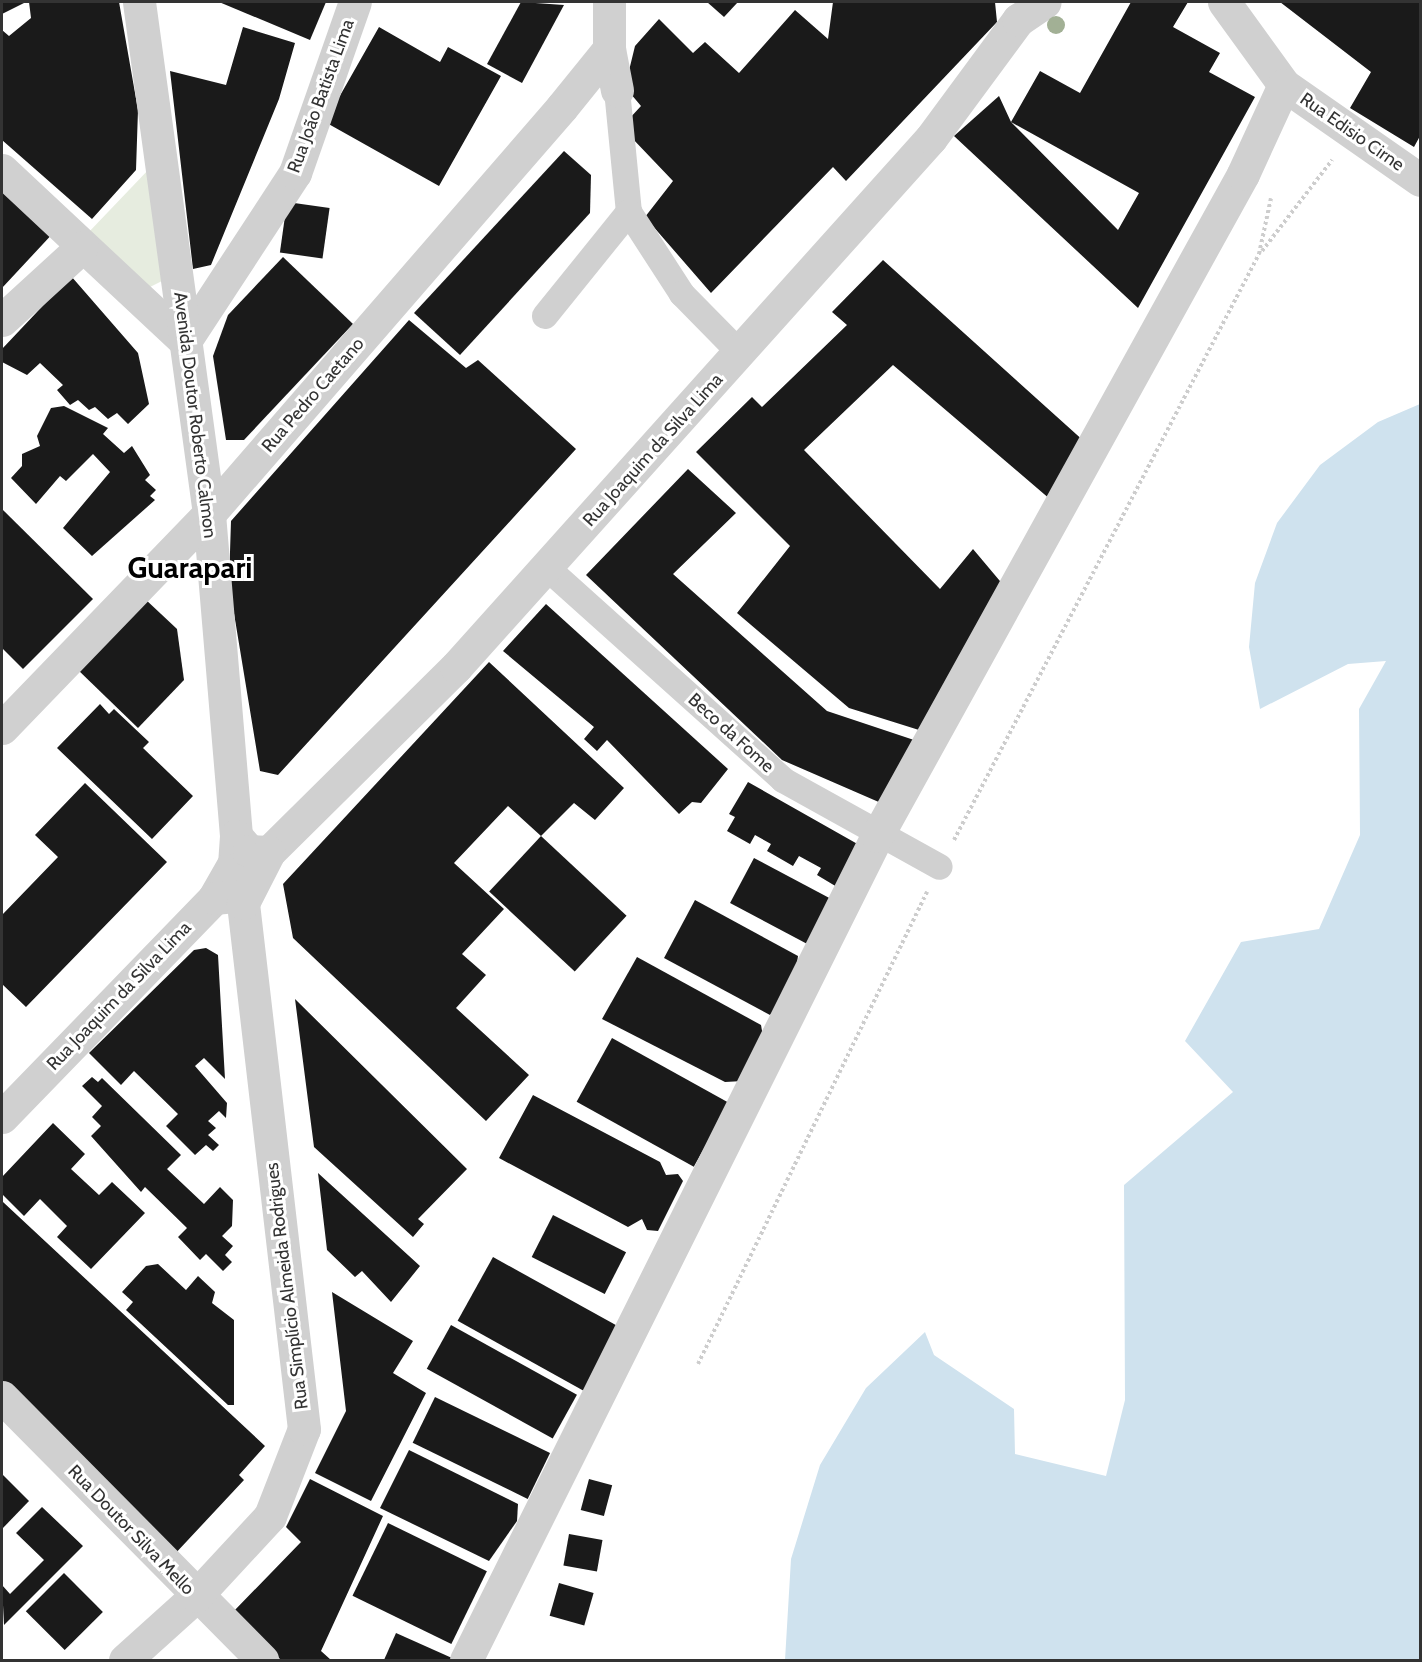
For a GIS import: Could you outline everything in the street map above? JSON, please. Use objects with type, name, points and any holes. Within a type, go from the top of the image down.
[{"type":"street","name":"Avenida Doutor Roberto Calmon","points":[[139,2],[209,514],[236,836],[229,900]]},
{"type":"street","name":"Rua João Batista Lima","points":[[185,341],[295,172],[355,2]]},
{"type":"street","points":[[609,2],[609,49],[617,90],[629,212],[682,294],[741,354]]},
{"type":"street","name":"Rua Joaquim da Silva Lima","points":[[269,852],[456,667],[741,354],[931,138],[1017,11],[1045,2]]},
{"type":"street","name":"Rua Edisio Cirne","points":[[1224,2],[1284,84],[1420,180]]},
{"type":"street","name":"Rua Pedro Caetano","points":[[2,728],[209,514],[609,49]]},
{"type":"street","points":[[466,1660],[877,836],[1243,174],[1284,84]]},
{"type":"street","points":[[2,170],[82,248],[185,341]]},
{"type":"street","points":[[545,316],[629,212]]},
{"type":"street","points":[[2,320],[82,248]]},
{"type":"street","name":"Beco da Fome","points":[[546,567],[783,780],[877,836],[940,867]]},
{"type":"street","points":[[236,836],[249,851],[269,852]]},
{"type":"street","points":[[229,900],[269,852]]},
{"type":"street","name":"Rua Joaquim da Silva Lima","points":[[2,1117],[229,900]]},
{"type":"street","name":"Rua Simplício Almeida Rodrigues","points":[[125,1660],[196,1596],[270,1516],[304,1429],[229,900]]},
{"type":"street","name":"Rua Doutor Silva Mello","points":[[2,1397],[196,1596],[262,1660]]},
{"type":"path","points":[[698,1364],[940,867],[1259,254],[1334,156]]},
{"type":"path","points":[[1259,254],[1273,189]]},
{"type":"shaded area","points":[[151,167],[164,280],[144,290],[87,234]]},
{"type":"water","points":[[1420,404],[1420,1660],[785,1660],[791,1559],[820,1465],[866,1388],[925,1332],[934,1355],[1014,1409],[1015,1454],[1106,1476],[1125,1400],[1124,1185],[1233,1092],[1185,1041],[1241,942],[1319,929],[1360,835],[1359,709],[1386,661],[1348,664],[1260,709],[1249,647],[1255,583],[1277,523],[1320,465],[1378,422]]},
{"type":"building","points":[[2,2],[26,2],[2,14]]},
{"type":"building","points":[[29,2],[119,2],[138,110],[136,170],[92,219],[2,140],[2,30],[9,36],[31,18]]},
{"type":"building","points":[[219,2],[326,2],[310,40]]},
{"type":"building","points":[[521,2],[564,5],[522,83],[487,64]]},
{"type":"building","points":[[707,2],[738,2],[724,17]]},
{"type":"building","points":[[833,2],[995,2],[997,22],[846,181],[833,167],[711,293],[645,217],[673,181],[631,137],[629,119],[641,106],[625,87],[635,46],[659,19],[693,53],[705,42],[739,73],[795,10],[828,39]]},
{"type":"building","points":[[1131,2],[1188,2],[1173,27],[1220,53],[1209,72],[1255,97],[1138,308],[954,136],[999,96],[1011,122],[1040,71],[1080,93]],"holes":[[[1011,122],[1139,193],[1118,230]]]},
{"type":"building","points":[[1280,2],[1420,2],[1420,136],[1414,147],[1350,108],[1371,72]]},
{"type":"building","points":[[243,27],[295,43],[279,99],[211,265],[193,269],[170,71],[226,85]]},
{"type":"building","points":[[379,27],[440,62],[448,47],[501,76],[439,186],[325,122]]},
{"type":"building","points":[[564,151],[591,175],[590,213],[460,355],[414,313]]},
{"type":"building","points":[[2,181],[56,230],[2,288],[3,226]]},
{"type":"building","points":[[287,202],[330,208],[322,258],[280,253]]},
{"type":"building","points":[[283,257],[353,324],[244,440],[226,440],[213,356],[228,315]]},
{"type":"building","points":[[883,260],[1086,443],[1058,506],[893,365],[804,450],[940,589],[973,549],[1010,593],[919,730],[849,708],[737,613],[790,546],[696,452],[752,397],[762,407],[847,325],[832,312]]},
{"type":"building","points":[[71,276],[138,353],[149,404],[128,424],[117,413],[108,419],[95,407],[89,410],[78,400],[70,405],[57,390],[63,385],[40,363],[27,375],[2,362],[2,349]]},
{"type":"building","points":[[409,320],[466,368],[478,360],[576,449],[278,775],[260,771],[229,583],[231,521]]},
{"type":"building","points":[[64,406],[108,428],[103,434],[124,453],[132,446],[150,475],[145,480],[156,490],[150,496],[155,500],[92,556],[63,528],[110,472],[93,454],[66,481],[60,476],[36,504],[11,478],[22,466],[22,454],[40,446],[37,436],[51,408]]},
{"type":"building","points":[[688,469],[736,513],[673,574],[827,711],[914,740],[881,803],[782,760],[586,575]]},
{"type":"building","points":[[2,509],[93,599],[23,669],[2,648]]},
{"type":"building","points":[[144,598],[177,629],[184,680],[138,728],[76,668]]},
{"type":"building","points":[[546,604],[728,769],[701,803],[692,802],[679,814],[607,740],[597,751],[584,739],[594,727],[503,651]]},
{"type":"building","points":[[489,662],[624,788],[595,820],[574,803],[541,836],[508,806],[454,863],[504,909],[462,954],[486,975],[456,1008],[529,1075],[486,1121],[293,938],[283,884]]},
{"type":"building","points":[[100,704],[109,714],[114,709],[149,742],[143,748],[193,796],[152,839],[57,748]]},
{"type":"building","points":[[748,782],[861,846],[837,887],[817,875],[821,868],[799,856],[793,866],[767,851],[771,844],[755,835],[750,844],[727,831],[735,817],[729,814]]},
{"type":"building","points":[[85,783],[167,862],[26,1007],[2,984],[2,915],[58,857],[35,835]]},
{"type":"building","points":[[541,836],[627,916],[575,971],[489,892]]},
{"type":"building","points":[[754,858],[832,899],[808,944],[730,903]]},
{"type":"building","points":[[695,900],[798,956],[793,990],[770,1015],[664,958]]},
{"type":"building","points":[[206,948],[218,955],[225,1079],[204,1058],[195,1066],[227,1103],[226,1118],[219,1111],[208,1121],[216,1128],[208,1135],[219,1145],[213,1151],[206,1145],[195,1155],[166,1126],[178,1114],[134,1071],[121,1085],[89,1053],[194,950]]},
{"type":"building","points":[[637,957],[761,1025],[764,1042],[743,1081],[725,1082],[602,1019]]},
{"type":"building","points":[[295,999],[467,1169],[418,1219],[424,1224],[413,1237],[314,1147]]},
{"type":"building","points":[[612,1038],[729,1103],[694,1167],[577,1102]]},
{"type":"building","points":[[92,1077],[98,1082],[102,1078],[181,1155],[167,1169],[204,1204],[220,1187],[233,1200],[232,1226],[222,1236],[233,1246],[225,1255],[232,1262],[223,1271],[206,1254],[200,1260],[178,1237],[187,1228],[145,1187],[141,1192],[91,1136],[101,1126],[92,1117],[102,1106],[82,1086]]},
{"type":"building","points":[[533,1095],[660,1162],[666,1175],[678,1174],[683,1181],[658,1231],[647,1230],[642,1219],[628,1227],[499,1158]]},
{"type":"building","points":[[53,1123],[85,1154],[71,1169],[99,1195],[112,1182],[145,1213],[91,1269],[57,1237],[67,1226],[40,1199],[24,1216],[2,1194],[2,1177]]},
{"type":"building","points":[[318,1173],[420,1266],[391,1302],[362,1271],[355,1277],[327,1250]]},
{"type":"building","points":[[3,1202],[265,1446],[239,1475],[244,1480],[173,1556],[2,1389]]},
{"type":"building","points":[[553,1215],[626,1252],[605,1294],[532,1257]]},
{"type":"building","points":[[493,1257],[619,1327],[584,1391],[458,1321]]},
{"type":"building","points":[[158,1264],[186,1290],[198,1276],[215,1292],[212,1303],[234,1320],[234,1405],[228,1405],[126,1310],[133,1302],[122,1292],[146,1266]]},
{"type":"building","points":[[332,1292],[413,1341],[393,1373],[426,1393],[371,1501],[315,1473],[346,1411]]},
{"type":"building","points":[[451,1325],[577,1395],[553,1439],[427,1369]]},
{"type":"building","points":[[435,1397],[550,1453],[528,1499],[413,1443]]},
{"type":"building","points":[[409,1450],[518,1504],[517,1521],[489,1561],[380,1508]]},
{"type":"building","points":[[2,1474],[29,1501],[2,1529]]},
{"type":"building","points":[[310,1479],[383,1516],[321,1651],[331,1660],[281,1660],[233,1612],[301,1542],[286,1527]]},
{"type":"building","points":[[589,1479],[612,1485],[604,1516],[581,1510]]},
{"type":"building","points":[[42,1507],[83,1546],[4,1625],[2,1585],[10,1594],[44,1560],[16,1533]]},
{"type":"building","points":[[388,1523],[487,1571],[451,1644],[352,1596]]},
{"type":"building","points":[[569,1534],[602,1540],[597,1571],[563,1566]]},
{"type":"building","points":[[64,1573],[103,1612],[65,1650],[26,1611]]},
{"type":"building","points":[[559,1583],[594,1593],[584,1626],[550,1616]]},
{"type":"building","points":[[396,1633],[452,1658],[451,1660],[384,1660]]},
{"type":"district","name":"Guarapari","points":[[190,568]]}]
